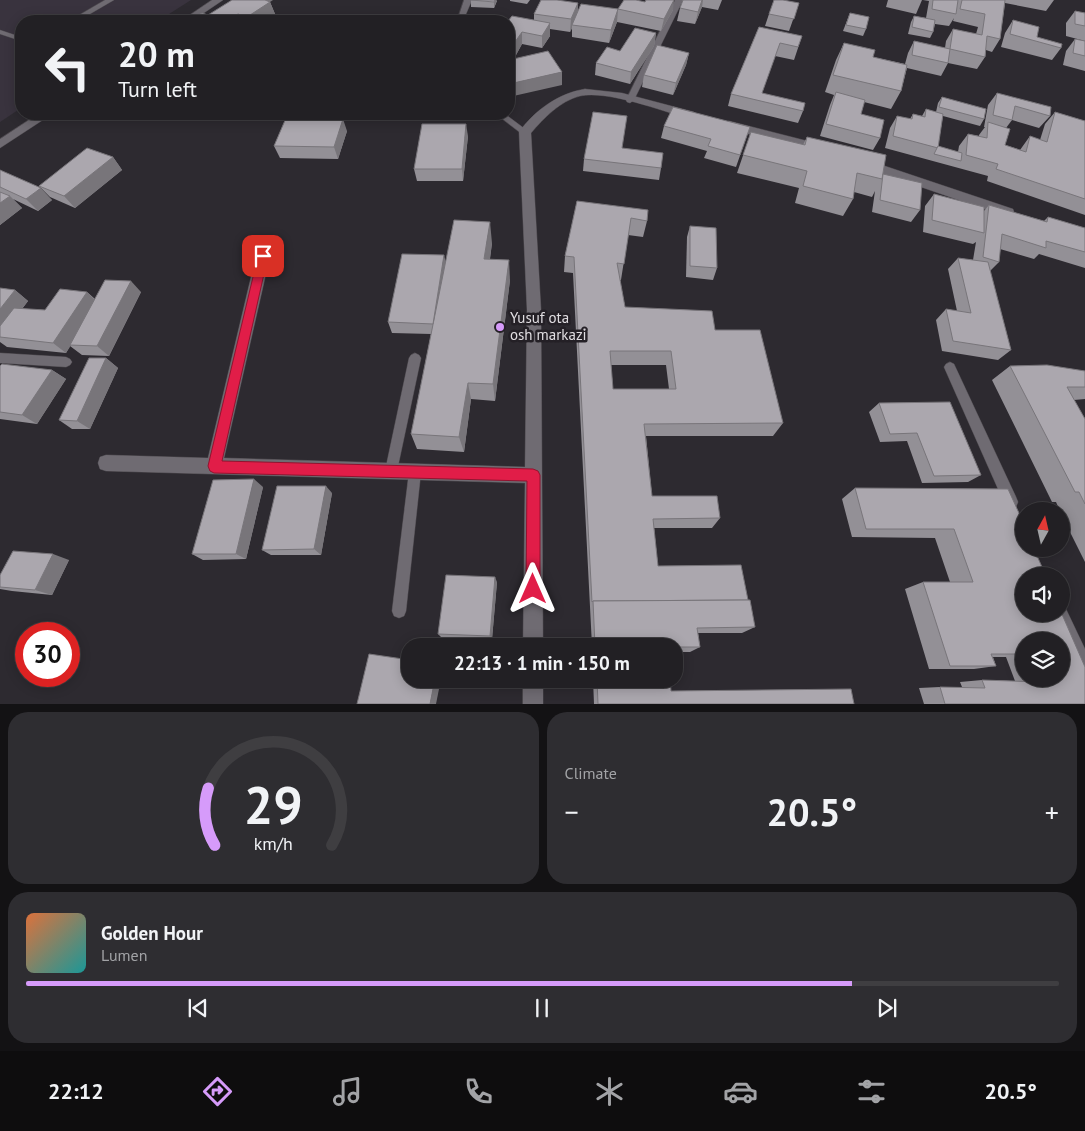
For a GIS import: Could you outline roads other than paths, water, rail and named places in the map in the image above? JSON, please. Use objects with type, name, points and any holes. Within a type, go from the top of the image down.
[{"type":"street","points":[[195,15],[218,0]]},
{"type":"street","points":[[533,638],[534,310],[525,132],[537,118],[557,104],[583,92],[602,93],[808,144],[836,154]]},
{"type":"street","points":[[0,144],[37,120]]},
{"type":"street","points":[[854,160],[1020,216]]},
{"type":"street","points":[[214,466],[263,256]]},
{"type":"street","points":[[106,463],[533,475]]},
{"type":"street","points":[[533,688],[533,704]]},
{"type":"lane","points":[[84,15],[110,0]]},
{"type":"lane","points":[[462,15],[468,0]]},
{"type":"lane","points":[[630,100],[679,0]]},
{"type":"lane","points":[[0,32],[15,37]]},
{"type":"lane","points":[[508,120],[525,132]]},
{"type":"lane","points":[[0,358],[66,362]]},
{"type":"lane","points":[[391,471],[415,358]]},
{"type":"lane","points":[[950,367],[1015,511]]},
{"type":"lane","points":[[399,611],[415,472]]},
{"type":"lane","points":[[1065,622],[1085,666]]},
{"type":"place","name":"Yusuf ota osh markazi","points":[[500,327]]}]
